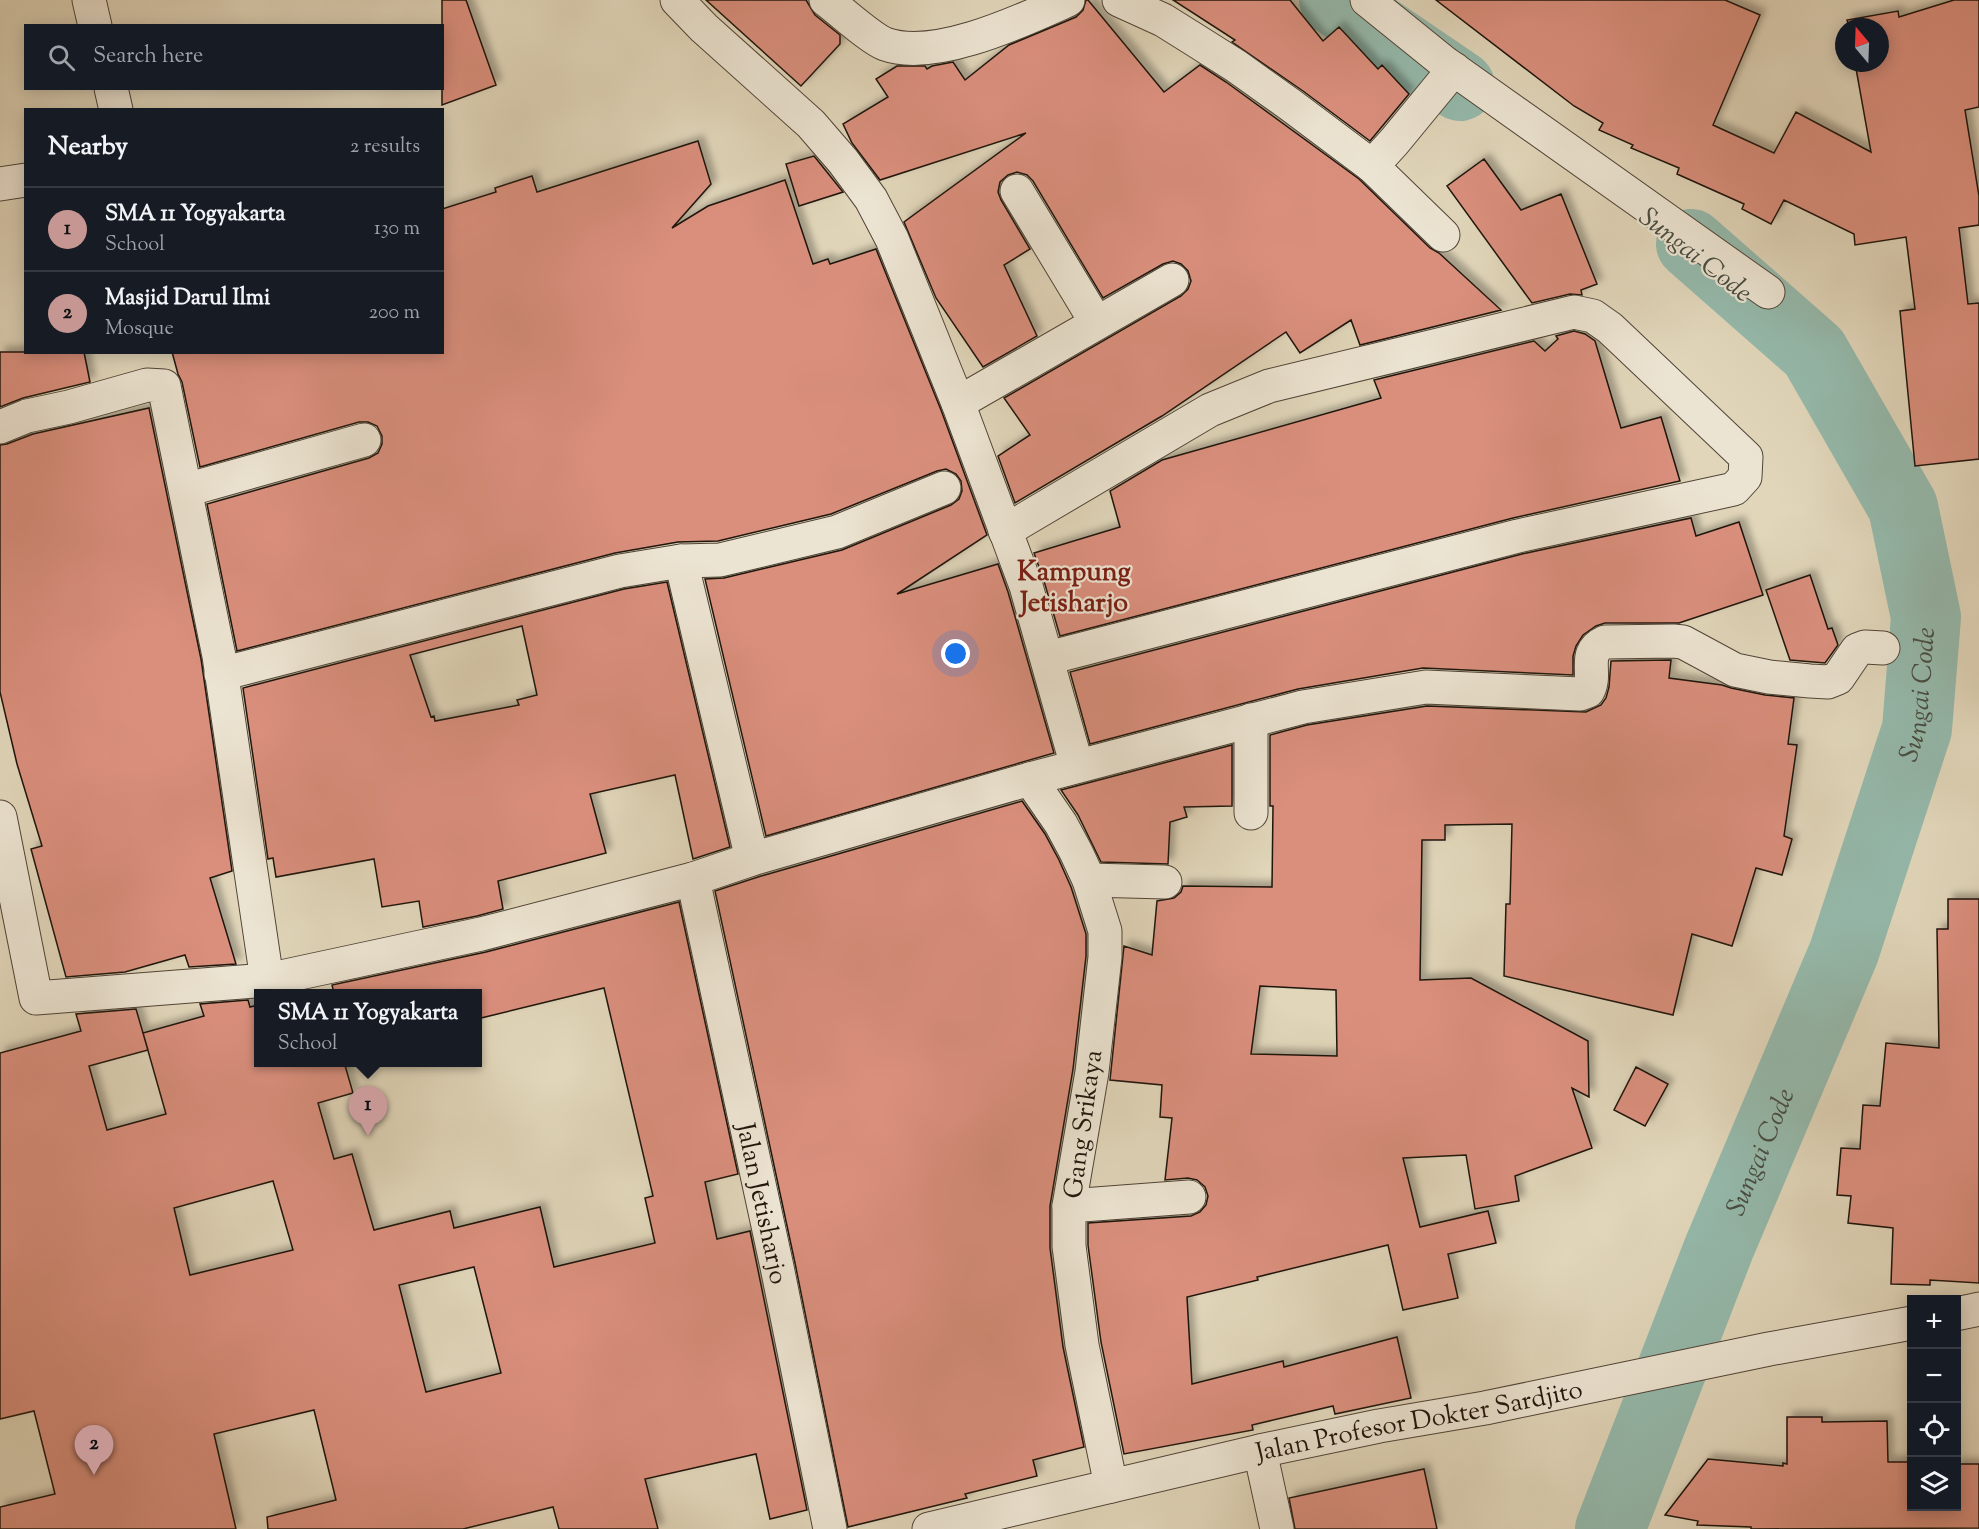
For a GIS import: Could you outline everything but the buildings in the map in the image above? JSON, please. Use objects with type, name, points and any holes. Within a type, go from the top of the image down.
[{"type":"street","points":[[88,0],[94,24]]},
{"type":"street","points":[[677,0],[704,28],[811,124],[843,161],[871,199],[892,239],[958,403],[1026,586],[1077,766]]},
{"type":"street","points":[[826,0],[882,43],[902,49],[970,40],[1068,0]]},
{"type":"street","points":[[1119,0],[1163,20],[1236,66],[1372,166],[1443,235]]},
{"type":"street","points":[[1367,0],[1450,73],[1768,292]]},
{"type":"street","points":[[1372,166],[1450,73]]},
{"type":"street","points":[[112,90],[116,108]]},
{"type":"street","points":[[0,184],[24,180]]},
{"type":"street","points":[[1017,191],[1096,322]]},
{"type":"street","points":[[958,403],[1172,280]]},
{"type":"street","points":[[1005,531],[1209,410],[1269,386],[1574,312],[1593,316],[1610,328],[1746,457],[1745,477],[1734,489],[1518,536],[1048,658]]},
{"type":"street","points":[[0,427],[27,416],[147,385],[164,386],[222,674],[267,980]]},
{"type":"street","points":[[186,490],[364,440]]},
{"type":"street","points":[[222,674],[620,571],[681,561],[720,560],[837,532],[944,488]]},
{"type":"street","points":[[681,561],[752,859]]},
{"type":"street","points":[[0,817],[36,998],[267,980],[481,934],[693,879],[752,859],[1030,779],[1303,707],[1426,687],[1580,694],[1588,691],[1592,685],[1591,654],[1598,645],[1605,642],[1673,640],[1698,649],[1735,670],[1828,682],[1838,678],[1857,650],[1865,647],[1883,648]]},
{"type":"street","points":[[1251,720],[1251,813]]},
{"type":"street","name":"Gang Srikaya","points":[[1030,779],[1061,825],[1089,880],[1105,932],[1105,957],[1092,1072],[1069,1206],[1069,1246],[1082,1345],[1111,1485]]},
{"type":"street","name":"Jalan Jetisharjo","points":[[693,879],[830,1529]]},
{"type":"street","points":[[1089,880],[1165,882]]},
{"type":"street","points":[[1069,1206],[1189,1197]]},
{"type":"street","points":[[1961,1313],[1979,1309]]},
{"type":"street","name":"Jalan Profesor Dokter Sardjito","points":[[929,1529],[1111,1485],[1379,1426],[1485,1408],[1769,1348],[1907,1324]]},
{"type":"street","points":[[1260,1451],[1277,1529]]},
{"type":"waterway","name":"Sungai Code","points":[[1334,0],[1460,86]]},
{"type":"waterway","name":"Sungai Code","points":[[1610,1529],[1719,1248],[1844,952],[1917,729],[1926,617],[1903,507],[1814,352],[1691,244]]},
{"type":"place","name":"SMA 11 Yogyakarta","points":[[368,1136]]},
{"type":"place","name":"Masjid Darul Ilmi","points":[[94,1475]]},
{"type":"district","name":"Kampung Jetisharjo","points":[[1074,586]]}]
